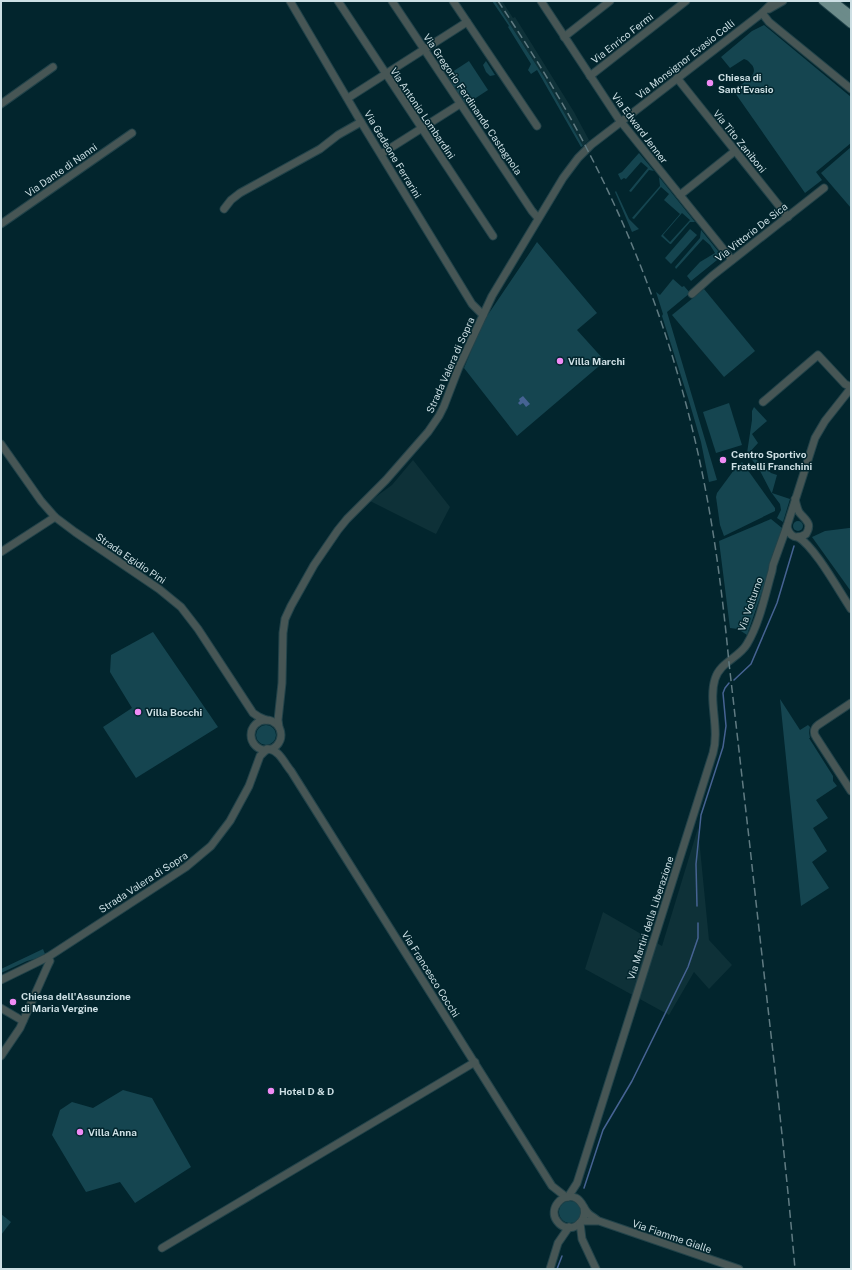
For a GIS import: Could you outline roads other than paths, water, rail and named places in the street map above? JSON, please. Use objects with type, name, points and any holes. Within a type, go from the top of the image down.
[{"type":"main road","points":[[823,1],[851,24]]},
{"type":"main road","points":[[834,1],[851,15]]},
{"type":"street","name":"Via Gedeone Ferrarini","points":[[290,1],[361,122],[472,304],[482,315]]},
{"type":"street","name":"Via Antonio Lombardini","points":[[338,1],[493,236]]},
{"type":"street","name":"Via Gregorio Ferdinando Castagnola","points":[[392,1],[538,218]]},
{"type":"street","points":[[453,1],[537,126]]},
{"type":"street","name":"Via Edward Jenner","points":[[540,1],[621,121],[732,260]]},
{"type":"street","points":[[564,37],[610,1]]},
{"type":"street","name":"Via Enrico Fermi","points":[[590,76],[686,1]]},
{"type":"street","name":"Via Monsignor Evasio Colli","points":[[621,121],[762,13],[774,1]]},
{"type":"street","name":"Via Monsignor Evasio Colli","points":[[762,13],[783,1]]},
{"type":"street","points":[[762,13],[769,22],[851,89]]},
{"type":"street","points":[[348,98],[467,22]]},
{"type":"street","points":[[1,104],[54,67]]},
{"type":"street","name":"Via Tito Zaniboni","points":[[677,78],[788,217]]},
{"type":"street","points":[[381,154],[460,104]]},
{"type":"street","name":"Strada Valera di Sopra","points":[[1,980],[48,957],[186,867],[205,852],[234,816],[249,786],[257,762],[262,753],[276,746],[281,737],[279,727],[279,706],[282,689],[283,628],[291,606],[314,566],[338,530],[386,480],[440,416],[459,367],[482,315],[538,218],[563,178],[578,158],[591,145],[621,121]]},
{"type":"street","points":[[224,209],[231,200],[240,193],[320,149],[338,135],[361,122]]},
{"type":"street","name":"Via Dante di Nanni","points":[[1,224],[132,133]]},
{"type":"street","points":[[680,195],[735,151]]},
{"type":"street","name":"Via Vittorio De Sica","points":[[692,294],[732,260],[824,188]]},
{"type":"street","points":[[763,402],[818,355],[844,384],[851,388]]},
{"type":"street","name":"Via Volturno","points":[[729,660],[739,654],[747,644],[755,626],[778,548],[784,537],[815,438],[825,421],[851,388]]},
{"type":"street","name":"Strada Egidio Pini","points":[[1,444],[41,501],[55,517],[159,589],[181,607],[198,629],[254,714],[266,720]]},
{"type":"street","points":[[795,499],[798,510],[808,522],[809,540],[813,551]]},
{"type":"street","points":[[804,516],[796,515],[791,517],[787,524],[789,533],[798,537],[813,551],[851,609]]},
{"type":"street","points":[[1,552],[55,517]]},
{"type":"street","name":"Via Volturno","points":[[772,571],[784,544],[790,539],[804,536],[809,530]]},
{"type":"street","name":"Via Martiri della Liberazione","points":[[555,1214],[557,1203],[567,1197],[577,1184],[713,753],[716,735],[713,686],[718,673],[729,660]]},
{"type":"street","name":"Strada Egidio Pini","points":[[242,696],[252,719],[252,731]]},
{"type":"street","points":[[851,703],[818,725],[814,731],[815,736],[851,791]]},
{"type":"street","points":[[252,731],[257,723],[274,716],[279,706]]},
{"type":"street","points":[[266,720],[275,723],[279,727]]},
{"type":"street","name":"Strada Valera di Sopra","points":[[252,731],[257,762]]},
{"type":"street","name":"Via Francesco Cocchi","points":[[281,737],[281,747],[292,773]]},
{"type":"street","points":[[253,741],[260,748],[268,749]]},
{"type":"street","name":"Via Francesco Cocchi","points":[[268,749],[279,754],[292,773],[552,1186],[555,1196],[555,1214]]},
{"type":"street","points":[[1,1056],[23,1021],[49,964],[50,961],[48,957]]},
{"type":"street","points":[[1,1008],[23,1021]]},
{"type":"street","points":[[162,1248],[475,1062]]},
{"type":"street","points":[[577,1184],[578,1195],[583,1205],[585,1214],[581,1222],[582,1239]]},
{"type":"street","name":"Via Francesco Cocchi","points":[[552,1186],[567,1197]]},
{"type":"street","points":[[567,1197],[576,1198],[583,1205]]},
{"type":"street","name":"Via Fiamme Gialle","points":[[583,1205],[589,1214],[599,1221],[739,1269]]},
{"type":"street","points":[[555,1214],[560,1224],[570,1227],[580,1235],[596,1269]]},
{"type":"street","points":[[550,1269],[558,1243],[559,1228],[555,1214]]},
{"type":"street","name":"Via Fiamme Gialle","points":[[581,1222],[599,1221]]},
{"type":"street","points":[[558,1243],[570,1227],[581,1222]]},
{"type":"water","points":[[523,396],[530,404],[526,407],[523,403],[520,405],[518,403],[520,401],[519,399]]},
{"type":"waterway","points":[[734,680],[751,664],[777,603],[794,546]]},
{"type":"waterway","points":[[697,906],[696,864],[701,815],[723,747],[726,726],[723,693],[729,683]]},
{"type":"waterway","points":[[584,1188],[603,1130],[632,1081],[688,967],[698,938],[698,923]]},
{"type":"waterway","points":[[557,1269],[562,1256]]},
{"type":"railway","points":[[498,1],[567,111],[624,226],[656,306],[682,388],[693,430],[707,496],[721,591],[779,1111],[795,1269]]},
{"type":"place","name":"Chiesa di Sant'Evasio","points":[[710,83]]},
{"type":"place","name":"Villa Marchi","points":[[560,361]]},
{"type":"place","name":"Centro Sportivo Fratelli Franchini","points":[[723,460]]},
{"type":"place","name":"Villa Bocchi","points":[[138,712]]},
{"type":"place","name":"Chiesa dell'Assunzione di Maria Vergine","points":[[13,1002]]},
{"type":"place","name":"Hotel D & D","points":[[271,1091]]},
{"type":"place","name":"Villa Anna","points":[[80,1132]]}]
